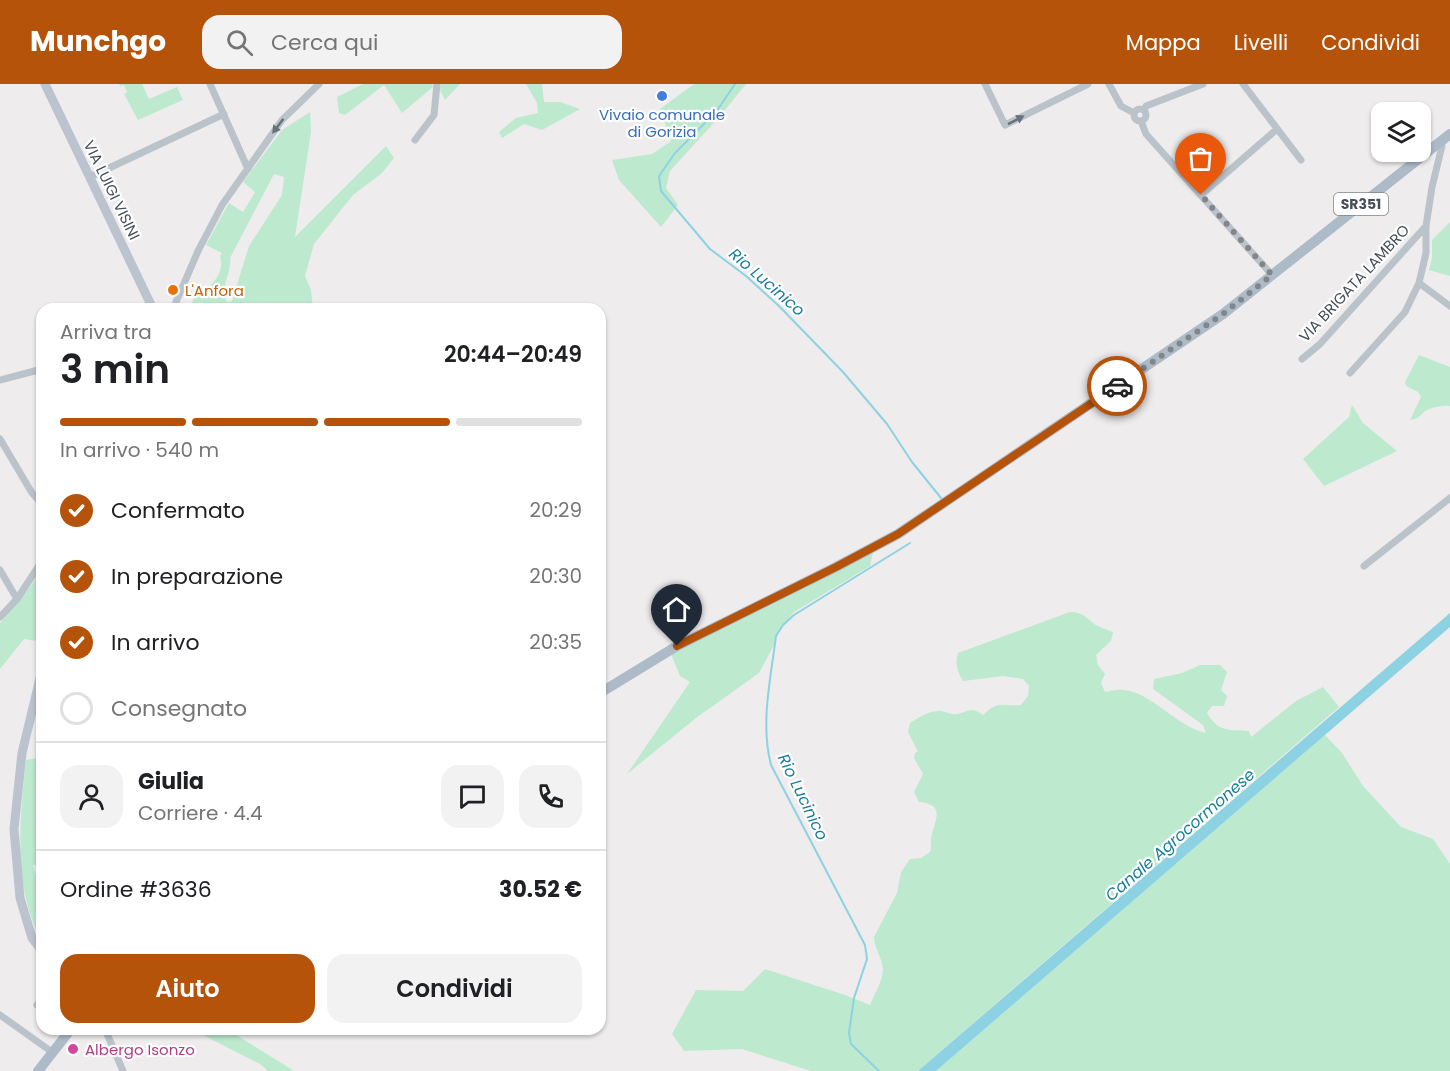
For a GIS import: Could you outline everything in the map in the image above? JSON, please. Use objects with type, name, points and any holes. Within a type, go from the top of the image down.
[{"type":"main road","name":"SR351","points":[[606,689],[677,646],[898,534],[1223,314],[1450,134]]},
{"type":"main road","points":[[38,1071],[66,1035]]},
{"type":"street","name":"VIA LUIGI VISINI","points":[[45,84],[150,303]]},
{"type":"street","points":[[210,84],[248,169]]},
{"type":"street","points":[[176,303],[217,214],[282,120],[319,84]]},
{"type":"street","points":[[415,140],[434,115],[437,84]]},
{"type":"street","points":[[985,84],[1005,125],[1088,84]]},
{"type":"street","points":[[1109,84],[1121,106],[1134,113],[1135,118],[1141,121],[1146,134],[1272,275]]},
{"type":"street","points":[[1144,110],[1146,106],[1203,84]]},
{"type":"street","points":[[1243,84],[1301,160]]},
{"type":"street","points":[[1134,113],[1139,108],[1144,110]]},
{"type":"street","points":[[1141,121],[1146,116],[1144,110]]},
{"type":"street","points":[[90,177],[224,114]]},
{"type":"street","points":[[1201,195],[1277,129]]},
{"type":"street","name":"VIA BRIGATA LAMBRO","points":[[1350,373],[1405,312],[1419,283],[1426,253],[1426,226],[1432,187],[1442,146],[1440,141]]},
{"type":"street","name":"VIA BRIGATA LAMBRO","points":[[1302,359],[1320,344],[1426,226]]},
{"type":"street","points":[[1419,283],[1450,306]]},
{"type":"street","points":[[0,380],[36,371]]},
{"type":"street","points":[[0,439],[36,497]]},
{"type":"street","points":[[1364,566],[1450,498]]},
{"type":"street","points":[[0,570],[17,599]]},
{"type":"street","points":[[0,617],[17,599],[36,570]]},
{"type":"street","points":[[36,695],[22,753],[14,829],[20,898],[36,942]]},
{"type":"street","points":[[0,1015],[52,1052]]},
{"type":"street","points":[[108,1035],[123,1071]]},
{"type":"green space","points":[[119,84],[142,84],[149,99],[177,87],[183,100],[138,120],[124,94],[127,92],[124,85]]},
{"type":"green space","points":[[363,84],[432,84],[433,87],[402,113],[384,85],[345,115],[339,113],[337,97]]},
{"type":"green space","points":[[441,84],[460,84],[445,100],[440,90]]},
{"type":"green space","points":[[526,84],[542,84],[544,102],[560,102],[580,109],[542,130],[524,124],[502,138],[499,132],[516,118],[538,113],[537,103]]},
{"type":"green space","points":[[694,84],[746,84],[670,171],[666,188],[678,205],[661,227],[619,180],[612,160],[652,154],[671,141],[660,109]]},
{"type":"green space","points":[[310,112],[311,132],[295,237],[386,146],[394,158],[382,173],[353,195],[314,244],[305,276],[311,290],[312,303],[192,303],[196,292],[203,293],[220,272],[222,253],[206,245],[229,203],[243,212],[255,192],[243,182],[282,130]],"holes":[[[274,174],[284,177],[282,195],[249,246],[232,301],[227,302],[224,291],[230,258]]]},
{"type":"green space","points":[[1450,222],[1450,276],[1429,270],[1432,240]]},
{"type":"green space","points":[[1419,355],[1450,367],[1450,406],[1430,409],[1418,418],[1410,420],[1421,397],[1418,392],[1406,386],[1405,382]]},
{"type":"green space","points":[[1352,405],[1363,423],[1397,451],[1324,486],[1303,459],[1349,417]]},
{"type":"green space","points":[[873,552],[870,566],[794,612],[776,634],[774,645],[759,673],[696,718],[627,774],[690,682],[680,676],[671,654]]},
{"type":"green space","points":[[36,578],[36,641],[24,639],[0,669],[0,623]]},
{"type":"green space","points":[[1070,612],[1085,616],[1095,624],[1113,632],[1111,641],[1096,655],[1098,665],[1105,674],[1101,683],[1105,692],[1122,690],[1134,692],[1195,730],[1206,733],[1203,725],[1153,689],[1154,679],[1182,673],[1200,665],[1220,665],[1227,672],[1221,690],[1227,696],[1224,706],[1212,706],[1207,713],[1220,727],[1249,731],[1251,737],[1296,701],[1323,687],[1339,707],[918,1071],[811,1071],[742,1049],[684,1051],[672,1034],[696,990],[743,991],[765,969],[870,1005],[883,974],[874,937],[897,893],[901,872],[910,859],[921,858],[930,852],[937,815],[933,806],[919,802],[914,792],[923,774],[914,758],[915,753],[918,752],[908,732],[910,723],[933,712],[954,714],[972,710],[983,715],[997,705],[1021,705],[1028,696],[1029,686],[1023,679],[1003,676],[963,681],[957,667],[958,653]]},
{"type":"green space","points":[[1325,735],[1342,753],[1363,786],[1401,827],[1433,839],[1450,864],[1450,1071],[936,1071]]},
{"type":"green space","points":[[36,758],[36,865],[33,865],[36,876],[36,928],[26,899],[20,852],[26,760]]},
{"type":"green space","points":[[203,1035],[237,1035],[294,1071],[268,1071],[260,1064]]},
{"type":"water","points":[[1450,613],[1450,627],[936,1071],[918,1071]]},
{"type":"waterway","name":"Rio Lucinico","points":[[735,84],[716,112],[675,153],[659,176],[661,191],[710,249],[746,276],[779,306],[843,372],[887,424],[912,462],[941,498]]},
{"type":"waterway","name":"Rio Lucinico","points":[[879,1071],[851,1044],[849,1033],[854,998],[867,959],[865,945],[771,765],[766,717],[776,636],[783,625],[794,615],[910,543]]},
{"type":"way so far","points":[[1117,386],[1223,314],[1272,275],[1201,195]]},
{"type":"place","name":"Vivaio comunale di Gorizia","points":[[662,96]]},
{"type":"place","name":"L'Anfora","points":[[173,290]]},
{"type":"place","name":"Albergo Isonzo","points":[[73,1049]]},
{"type":"route","points":[[677,646],[898,534],[1117,386]]},
{"type":"water label","name":"Canale Agrocormonese","points":[[1180,835]]}]
